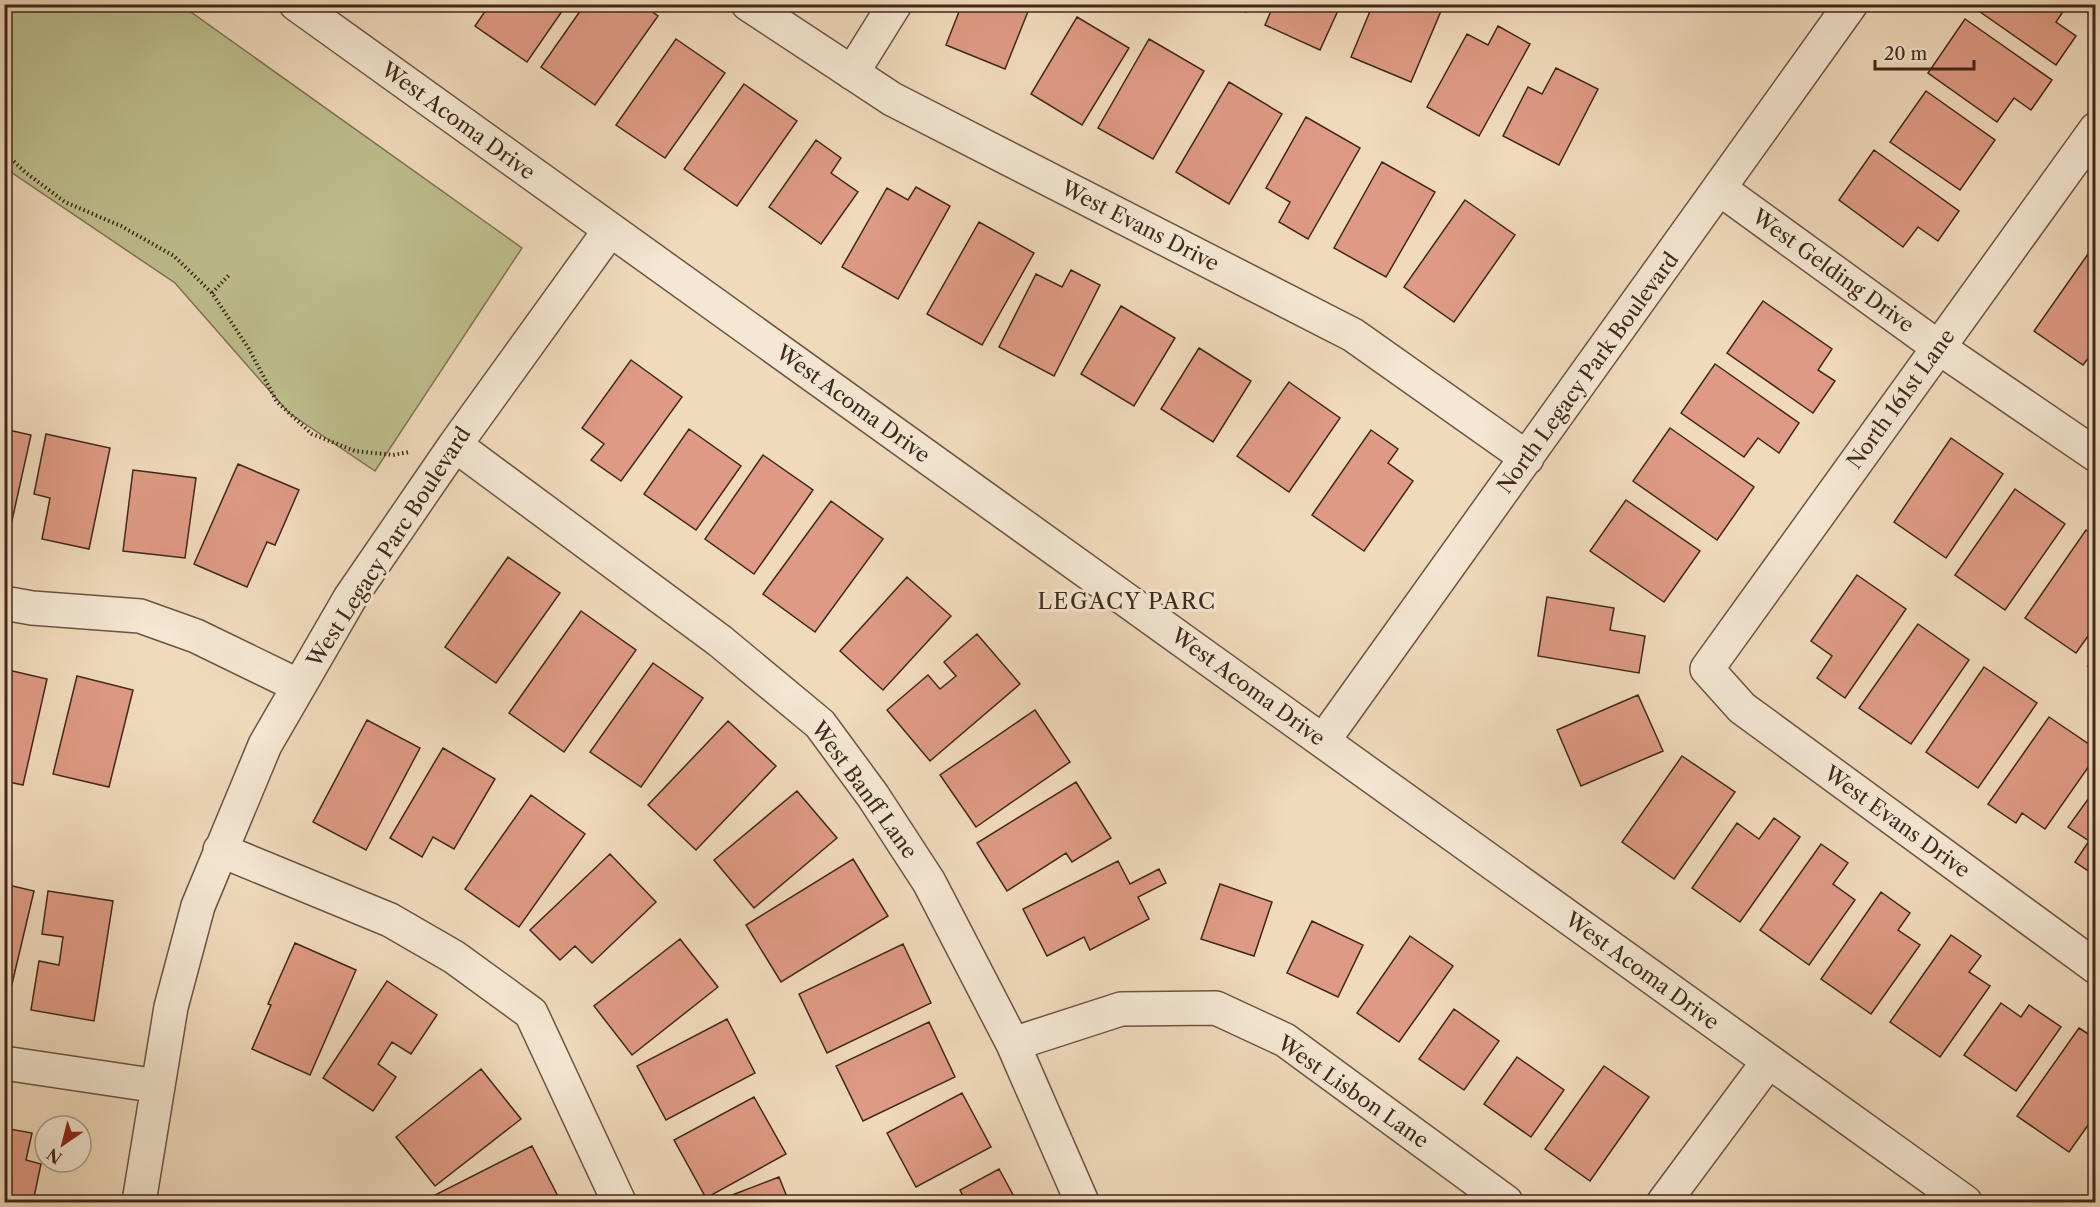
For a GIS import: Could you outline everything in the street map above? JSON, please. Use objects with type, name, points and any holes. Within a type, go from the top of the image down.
[{"type":"street","name":"West Acoma Drive","points":[[296,4],[1965,1203]]},
{"type":"street","name":"West Evans Drive","points":[[748,4],[892,99],[1353,335],[1527,458]]},
{"type":"street","points":[[852,73],[895,4]]},
{"type":"street","name":"North Legacy Park Boulevard","points":[[1323,741],[1851,4]]},
{"type":"street","name":"North 161st Lane","points":[[1707,669],[2096,129]]},
{"type":"street","name":"West Gelding Drive","points":[[1720,189],[1938,347],[2096,454]]},
{"type":"street","name":"West Legacy Parc Boulevard","points":[[139,1203],[171,1007],[198,906],[266,745],[350,598],[455,445],[610,231]]},
{"type":"street","name":"West Banff Lane","points":[[455,445],[720,641],[820,724],[873,796],[929,882],[1013,1044],[1082,1203]]},
{"type":"street","points":[[4,603],[32,608],[140,616],[196,636],[298,686]]},
{"type":"street","name":"West Evans Drive","points":[[1707,669],[1742,708],[2096,967]]},
{"type":"street","points":[[220,850],[390,920],[454,957],[531,1013],[619,1203]]},
{"type":"street","name":"West Lisbon Lane","points":[[1013,1044],[1121,1009],[1216,1008],[1284,1040],[1506,1203]]},
{"type":"street","points":[[1664,1203],[1768,1062]]},
{"type":"street","points":[[4,1063],[158,1086]]},
{"type":"path","points":[[4,152],[25,172],[65,202],[121,226],[174,256],[212,293],[249,349],[277,402],[312,434],[355,451],[393,455],[455,445]]},
{"type":"path","points":[[212,293],[230,274]]},
{"type":"green space","points":[[4,5],[181,5],[522,248],[375,471],[289,413],[175,283],[5,168]]},
{"type":"building","points":[[490,4],[567,4],[527,62],[475,26]]},
{"type":"building","points":[[585,4],[605,4],[613,11],[618,4],[641,4],[658,16],[595,105],[541,67]]},
{"type":"building","points":[[962,4],[1031,4],[1005,69],[946,45]]},
{"type":"building","points":[[1231,4],[1250,4],[1246,12]]},
{"type":"building","points":[[1274,4],[1341,4],[1320,50],[1265,25]]},
{"type":"building","points":[[1373,4],[1444,4],[1411,82],[1351,57]]},
{"type":"building","points":[[1974,4],[2068,4],[2056,22],[2076,36],[2056,65],[1973,7]]},
{"type":"building","points":[[1077,17],[1129,48],[1082,125],[1031,94]]},
{"type":"building","points":[[1965,19],[2052,80],[2031,110],[2014,98],[1997,122],[1928,73]]},
{"type":"building","points":[[1498,26],[1530,44],[1479,136],[1427,107],[1467,34],[1488,45]]},
{"type":"building","points":[[676,39],[725,73],[665,158],[616,125]]},
{"type":"building","points":[[1149,39],[1204,71],[1153,159],[1098,128]]},
{"type":"building","points":[[1556,68],[1598,89],[1559,165],[1503,136],[1528,87],[1542,94]]},
{"type":"building","points":[[1229,82],[1282,114],[1229,204],[1176,172]]},
{"type":"building","points":[[744,84],[797,121],[737,206],[684,169]]},
{"type":"building","points":[[1926,91],[1995,140],[1960,190],[1890,142]]},
{"type":"building","points":[[1306,117],[1360,148],[1308,239],[1279,222],[1290,202],[1266,188]]},
{"type":"building","points":[[816,140],[841,158],[831,173],[858,192],[821,244],[769,207]]},
{"type":"building","points":[[1874,150],[1959,211],[1938,241],[1918,227],[1903,247],[1839,200]]},
{"type":"building","points":[[1382,162],[1435,192],[1386,277],[1334,248]]},
{"type":"building","points":[[916,187],[950,206],[898,299],[842,267],[887,188],[908,200]]},
{"type":"building","points":[[1465,200],[1515,235],[1454,322],[1404,287]]},
{"type":"building","points":[[979,222],[1034,253],[982,345],[927,314]]},
{"type":"building","points":[[2088,254],[2096,259],[2096,348],[2083,365],[2034,331]]},
{"type":"building","points":[[1071,270],[1100,285],[1054,376],[999,347],[1036,274],[1062,287]]},
{"type":"building","points":[[1763,301],[1832,349],[1818,370],[1835,381],[1813,413],[1727,353]]},
{"type":"building","points":[[1121,306],[1175,338],[1134,406],[1081,374]]},
{"type":"building","points":[[1199,348],[1251,381],[1213,442],[1161,409]]},
{"type":"building","points":[[631,360],[682,397],[621,481],[591,460],[604,444],[582,428]]},
{"type":"building","points":[[1715,364],[1799,423],[1779,453],[1758,438],[1744,457],[1681,413]]},
{"type":"building","points":[[1289,382],[1340,418],[1289,492],[1237,456]]},
{"type":"building","points":[[1670,428],[1754,487],[1717,540],[1633,481]]},
{"type":"building","points":[[4,429],[31,435],[7,543],[4,542]]},
{"type":"building","points":[[689,429],[741,466],[696,530],[644,494]]},
{"type":"building","points":[[1371,430],[1398,449],[1388,463],[1413,481],[1364,551],[1312,515]]},
{"type":"building","points":[[46,434],[110,448],[89,549],[42,539],[50,498],[34,494]]},
{"type":"building","points":[[1951,438],[2003,474],[1946,558],[1894,522]]},
{"type":"building","points":[[763,455],[813,490],[754,574],[705,539]]},
{"type":"building","points":[[238,464],[299,490],[275,545],[267,542],[247,587],[194,564]]},
{"type":"building","points":[[133,470],[196,478],[185,558],[123,551]]},
{"type":"building","points":[[2015,489],[2065,524],[2005,610],[1955,575]]},
{"type":"building","points":[[1626,500],[1700,551],[1664,602],[1590,551]]},
{"type":"building","points":[[831,501],[883,539],[815,632],[763,594]]},
{"type":"building","points":[[2086,530],[2096,537],[2096,625],[2076,653],[2025,618]]},
{"type":"building","points":[[508,557],[560,593],[496,683],[445,647]]},
{"type":"building","points":[[1857,575],[1906,609],[1845,698],[1817,678],[1832,656],[1811,641]]},
{"type":"building","points":[[907,577],[951,616],[883,690],[840,651]]},
{"type":"building","points":[[1547,597],[1614,608],[1610,630],[1645,636],[1639,673],[1538,656]]},
{"type":"building","points":[[581,611],[636,650],[564,752],[509,713]]},
{"type":"building","points":[[1918,624],[1969,660],[1911,744],[1859,708]]},
{"type":"building","points":[[977,634],[1020,684],[930,761],[887,710],[928,675],[940,689],[956,676],[944,662]]},
{"type":"building","points":[[2096,656],[2096,672],[2088,666]]},
{"type":"building","points":[[653,663],[703,698],[641,787],[590,752]]},
{"type":"building","points":[[1984,667],[2037,703],[1978,788],[1926,752]]},
{"type":"building","points":[[4,669],[47,679],[23,785],[4,781]]},
{"type":"building","points":[[77,676],[133,690],[109,787],[53,774]]},
{"type":"building","points":[[1638,695],[1663,751],[1581,786],[1557,730]]},
{"type":"building","points":[[1035,710],[1070,762],[976,827],[940,775]]},
{"type":"building","points":[[2049,717],[2096,749],[2096,756],[2045,829],[2022,813],[2016,823],[1988,804]]},
{"type":"building","points":[[367,720],[420,748],[366,850],[313,822]]},
{"type":"building","points":[[728,721],[776,766],[696,850],[648,805]]},
{"type":"building","points":[[443,748],[495,779],[454,849],[433,837],[422,857],[390,838]]},
{"type":"building","points":[[1682,756],[1735,792],[1674,879],[1622,842]]},
{"type":"building","points":[[1076,782],[1111,838],[1072,862],[1066,853],[1007,891],[977,843]]},
{"type":"building","points":[[2096,788],[2096,876],[2075,862],[2089,841],[2068,827]]},
{"type":"building","points":[[797,791],[837,838],[754,908],[714,860]]},
{"type":"building","points":[[531,795],[585,834],[519,927],[465,889]]},
{"type":"building","points":[[1774,818],[1800,837],[1740,922],[1692,888],[1737,823],[1759,839]]},
{"type":"building","points":[[1821,844],[1848,863],[1833,884],[1855,900],[1809,965],[1760,930]]},
{"type":"building","points":[[610,854],[656,902],[592,963],[575,946],[560,960],[530,930]]},
{"type":"building","points":[[853,859],[888,916],[781,982],[746,925]]},
{"type":"building","points":[[1118,861],[1130,884],[1159,869],[1166,883],[1138,897],[1149,919],[1090,950],[1084,937],[1047,956],[1023,909]]},
{"type":"building","points":[[4,884],[34,891],[7,1005],[4,1004]]},
{"type":"building","points":[[1220,884],[1272,902],[1254,956],[1201,939]]},
{"type":"building","points":[[48,891],[113,901],[94,1021],[31,1010],[39,961],[59,965],[63,937],[42,934]]},
{"type":"building","points":[[1881,892],[1910,913],[1898,930],[1920,945],[1871,1014],[1821,979]]},
{"type":"building","points":[[1312,921],[1363,945],[1338,997],[1287,973]]},
{"type":"building","points":[[1951,935],[1981,956],[1969,972],[1990,986],[1940,1057],[1890,1022]]},
{"type":"building","points":[[1410,936],[1453,966],[1399,1042],[1357,1013]]},
{"type":"building","points":[[680,939],[718,987],[632,1055],[594,1006]]},
{"type":"building","points":[[295,943],[356,970],[310,1075],[252,1049],[271,1005],[268,1004]]},
{"type":"building","points":[[903,944],[931,1003],[827,1053],[799,994]]},
{"type":"building","points":[[387,981],[437,1015],[411,1054],[392,1042],[378,1064],[396,1077],[373,1111],[323,1078]]},
{"type":"building","points":[[2001,1003],[2021,1017],[2029,1005],[2061,1027],[2016,1091],[1964,1055]]},
{"type":"building","points":[[1454,1009],[1499,1041],[1464,1090],[1419,1059]]},
{"type":"building","points":[[727,1019],[755,1073],[666,1120],[637,1066]]},
{"type":"building","points":[[929,1022],[955,1077],[863,1121],[836,1066]]},
{"type":"building","points":[[2079,1028],[2096,1039],[2096,1114],[2069,1152],[2017,1116]]},
{"type":"building","points":[[1517,1057],[1564,1090],[1531,1137],[1484,1104]]},
{"type":"building","points":[[1604,1066],[1649,1097],[1590,1181],[1545,1149]]},
{"type":"building","points":[[481,1069],[521,1119],[435,1186],[396,1137]]},
{"type":"building","points":[[962,1093],[991,1147],[916,1187],[887,1133]]},
{"type":"building","points":[[754,1097],[786,1154],[706,1198],[674,1140]]},
{"type":"building","points":[[4,1128],[32,1133],[26,1160],[33,1162],[33,1174],[39,1174],[33,1202],[4,1202]]},
{"type":"building","points":[[532,1146],[561,1202],[439,1202],[435,1195]]},
{"type":"building","points":[[999,1169],[1017,1202],[966,1202],[960,1190]]},
{"type":"building","points":[[779,1177],[789,1202],[714,1202]]},
{"type":"district","name":"LEGACY PARC","points":[[1127,601]]}]
